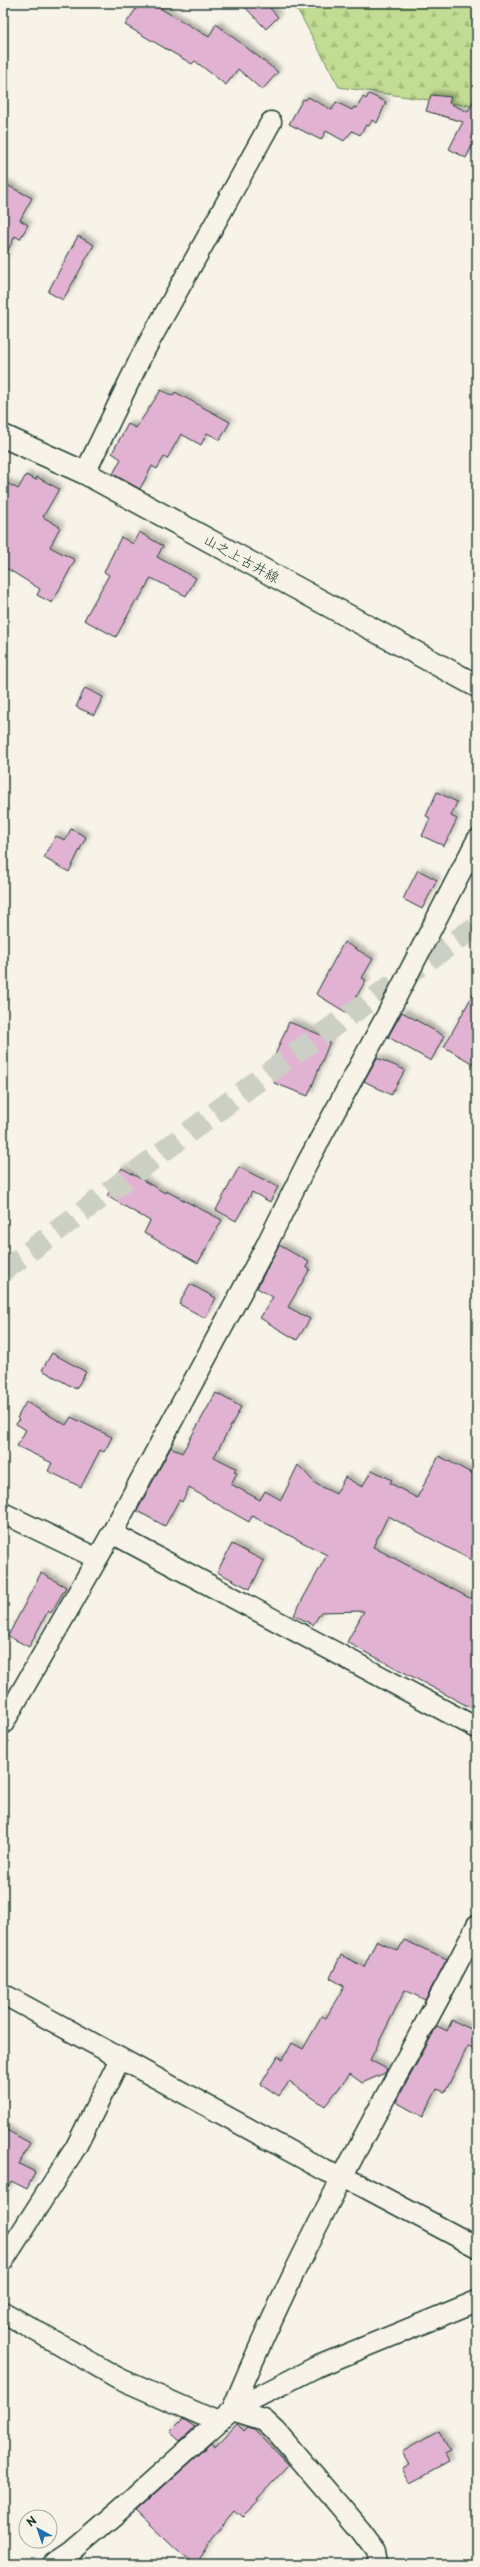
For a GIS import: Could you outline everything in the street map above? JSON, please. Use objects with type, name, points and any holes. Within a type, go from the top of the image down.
[{"type":"main road","name":"山之上古井線","points":[[3,436],[85,472],[477,686]]},
{"type":"street","points":[[85,472],[142,355],[271,122]]},
{"type":"street","points":[[3,1724],[96,1558],[112,1533],[265,1248],[307,1163],[387,1015],[477,840]]},
{"type":"street","points":[[3,1513],[96,1558]]},
{"type":"street","points":[[112,1533],[477,1728]]},
{"type":"street","points":[[225,2416],[342,2178],[477,1925]]},
{"type":"street","points":[[3,1994],[120,2059],[342,2178],[477,2246]]},
{"type":"street","points":[[3,2262],[76,2147],[120,2059]]},
{"type":"street","points":[[53,2564],[71,2552],[120,2510],[225,2416],[316,2367],[477,2301]]},
{"type":"street","points":[[3,2312],[118,2378],[225,2416],[264,2420],[276,2431],[365,2536],[376,2551],[378,2564]]},
{"type":"green space","points":[[288,3],[477,3],[477,107],[339,87],[300,14]]},
{"type":"building","points":[[140,3],[151,3],[209,37],[216,24],[278,72],[262,90],[238,69],[226,85],[195,61],[192,64],[125,25]]},
{"type":"building","points":[[241,3],[265,3],[278,17],[266,29]]},
{"type":"building","points":[[369,94],[386,102],[377,123],[372,120],[369,126],[366,125],[360,135],[352,131],[344,141],[326,131],[321,140],[289,124],[303,99],[306,100],[308,97],[332,110],[336,102],[352,110],[354,107],[357,108],[363,97],[366,99]]},
{"type":"building","points":[[477,94],[477,135],[466,158],[449,149],[463,122],[426,111],[431,95],[451,97],[449,103],[468,112]]},
{"type":"building","points":[[3,183],[32,198],[20,220],[28,225],[20,239],[15,236],[3,260]]},
{"type":"building","points":[[78,236],[94,245],[63,300],[48,292]]},
{"type":"building","points":[[161,390],[173,396],[175,392],[230,422],[220,440],[207,433],[201,445],[181,434],[167,459],[164,457],[157,469],[152,466],[140,489],[113,474],[121,459],[112,453],[128,424],[136,428]]},
{"type":"building","points":[[26,475],[36,480],[37,477],[59,489],[43,517],[60,527],[50,547],[75,560],[52,603],[37,595],[40,589],[3,566],[3,481],[18,489]]},
{"type":"building","points":[[139,532],[163,546],[157,557],[196,578],[186,596],[151,578],[138,601],[136,600],[116,637],[84,620],[109,575],[104,572],[121,537],[133,544]]},
{"type":"building","points":[[85,688],[103,697],[94,715],[76,707]]},
{"type":"building","points":[[437,792],[457,802],[451,816],[457,819],[444,846],[422,836],[430,818],[426,816]]},
{"type":"building","points":[[71,829],[86,837],[69,872],[44,858],[56,836],[65,840]]},
{"type":"building","points":[[418,870],[437,880],[422,909],[403,899]]},
{"type":"building","points":[[344,942],[373,959],[362,978],[366,980],[347,1013],[316,994]]},
{"type":"building","points":[[477,987],[477,1066],[444,1047]]},
{"type":"building","points":[[402,1012],[444,1036],[431,1061],[388,1037]]},
{"type":"building","points":[[289,1022],[331,1039],[308,1096],[274,1083],[279,1071],[270,1067]]},
{"type":"building","points":[[377,1058],[405,1070],[391,1095],[364,1081]]},
{"type":"building","points":[[239,1167],[278,1187],[270,1202],[252,1192],[236,1221],[216,1210]]},
{"type":"building","points":[[122,1168],[165,1193],[166,1191],[222,1220],[198,1263],[144,1233],[150,1221],[107,1196]]},
{"type":"building","points":[[279,1245],[309,1262],[306,1267],[310,1269],[288,1307],[310,1319],[297,1340],[260,1318],[273,1297],[257,1288]]},
{"type":"building","points":[[190,1284],[216,1298],[205,1318],[179,1304]]},
{"type":"building","points":[[52,1353],[86,1372],[76,1389],[42,1370]]},
{"type":"building","points":[[216,1393],[241,1407],[214,1457],[236,1468],[234,1471],[237,1473],[231,1484],[260,1500],[265,1491],[281,1500],[298,1465],[316,1484],[336,1494],[345,1477],[362,1487],[372,1470],[392,1480],[390,1483],[417,1498],[439,1456],[477,1476],[477,1563],[388,1516],[373,1547],[477,1602],[477,1711],[347,1642],[364,1611],[321,1612],[313,1625],[294,1615],[327,1555],[252,1516],[249,1522],[189,1488],[182,1502],[179,1500],[165,1526],[137,1511],[171,1447],[182,1453]]},
{"type":"building","points":[[26,1402],[66,1425],[71,1417],[112,1437],[104,1452],[100,1450],[81,1487],[48,1471],[52,1463],[17,1446],[26,1430],[16,1424],[19,1420],[17,1418]]},
{"type":"building","points":[[232,1544],[264,1561],[250,1589],[217,1572]]},
{"type":"building","points":[[41,1573],[66,1587],[51,1613],[48,1611],[29,1647],[8,1636]]},
{"type":"building","points":[[404,1940],[447,1959],[425,2000],[405,1990],[370,2060],[387,2069],[385,2073],[362,2083],[350,2074],[325,2106],[289,2082],[279,2096],[261,2084],[278,2056],[283,2059],[292,2043],[303,2049],[322,2016],[326,2018],[344,1986],[330,1978],[341,1955],[364,1967],[376,1941],[398,1951]]},
{"type":"building","points":[[452,2020],[477,2032],[477,2040],[473,2048],[468,2046],[445,2092],[437,2089],[423,2117],[396,2102],[437,2026],[447,2031]]},
{"type":"building","points":[[3,2128],[30,2143],[19,2164],[35,2172],[27,2189],[11,2181],[3,2196]]},
{"type":"building","points":[[183,2419],[195,2427],[180,2441],[170,2432]]},
{"type":"building","points":[[237,2424],[244,2431],[248,2427],[254,2429],[289,2465],[257,2499],[259,2501],[243,2517],[235,2510],[207,2543],[209,2545],[196,2564],[181,2553],[136,2511],[212,2443],[215,2447]]},
{"type":"building","points":[[439,2431],[450,2451],[445,2454],[449,2462],[410,2483],[402,2467],[409,2464],[402,2452]]},
{"type":"tunnel","points":[[3,1271],[295,1053],[477,926]]}]
